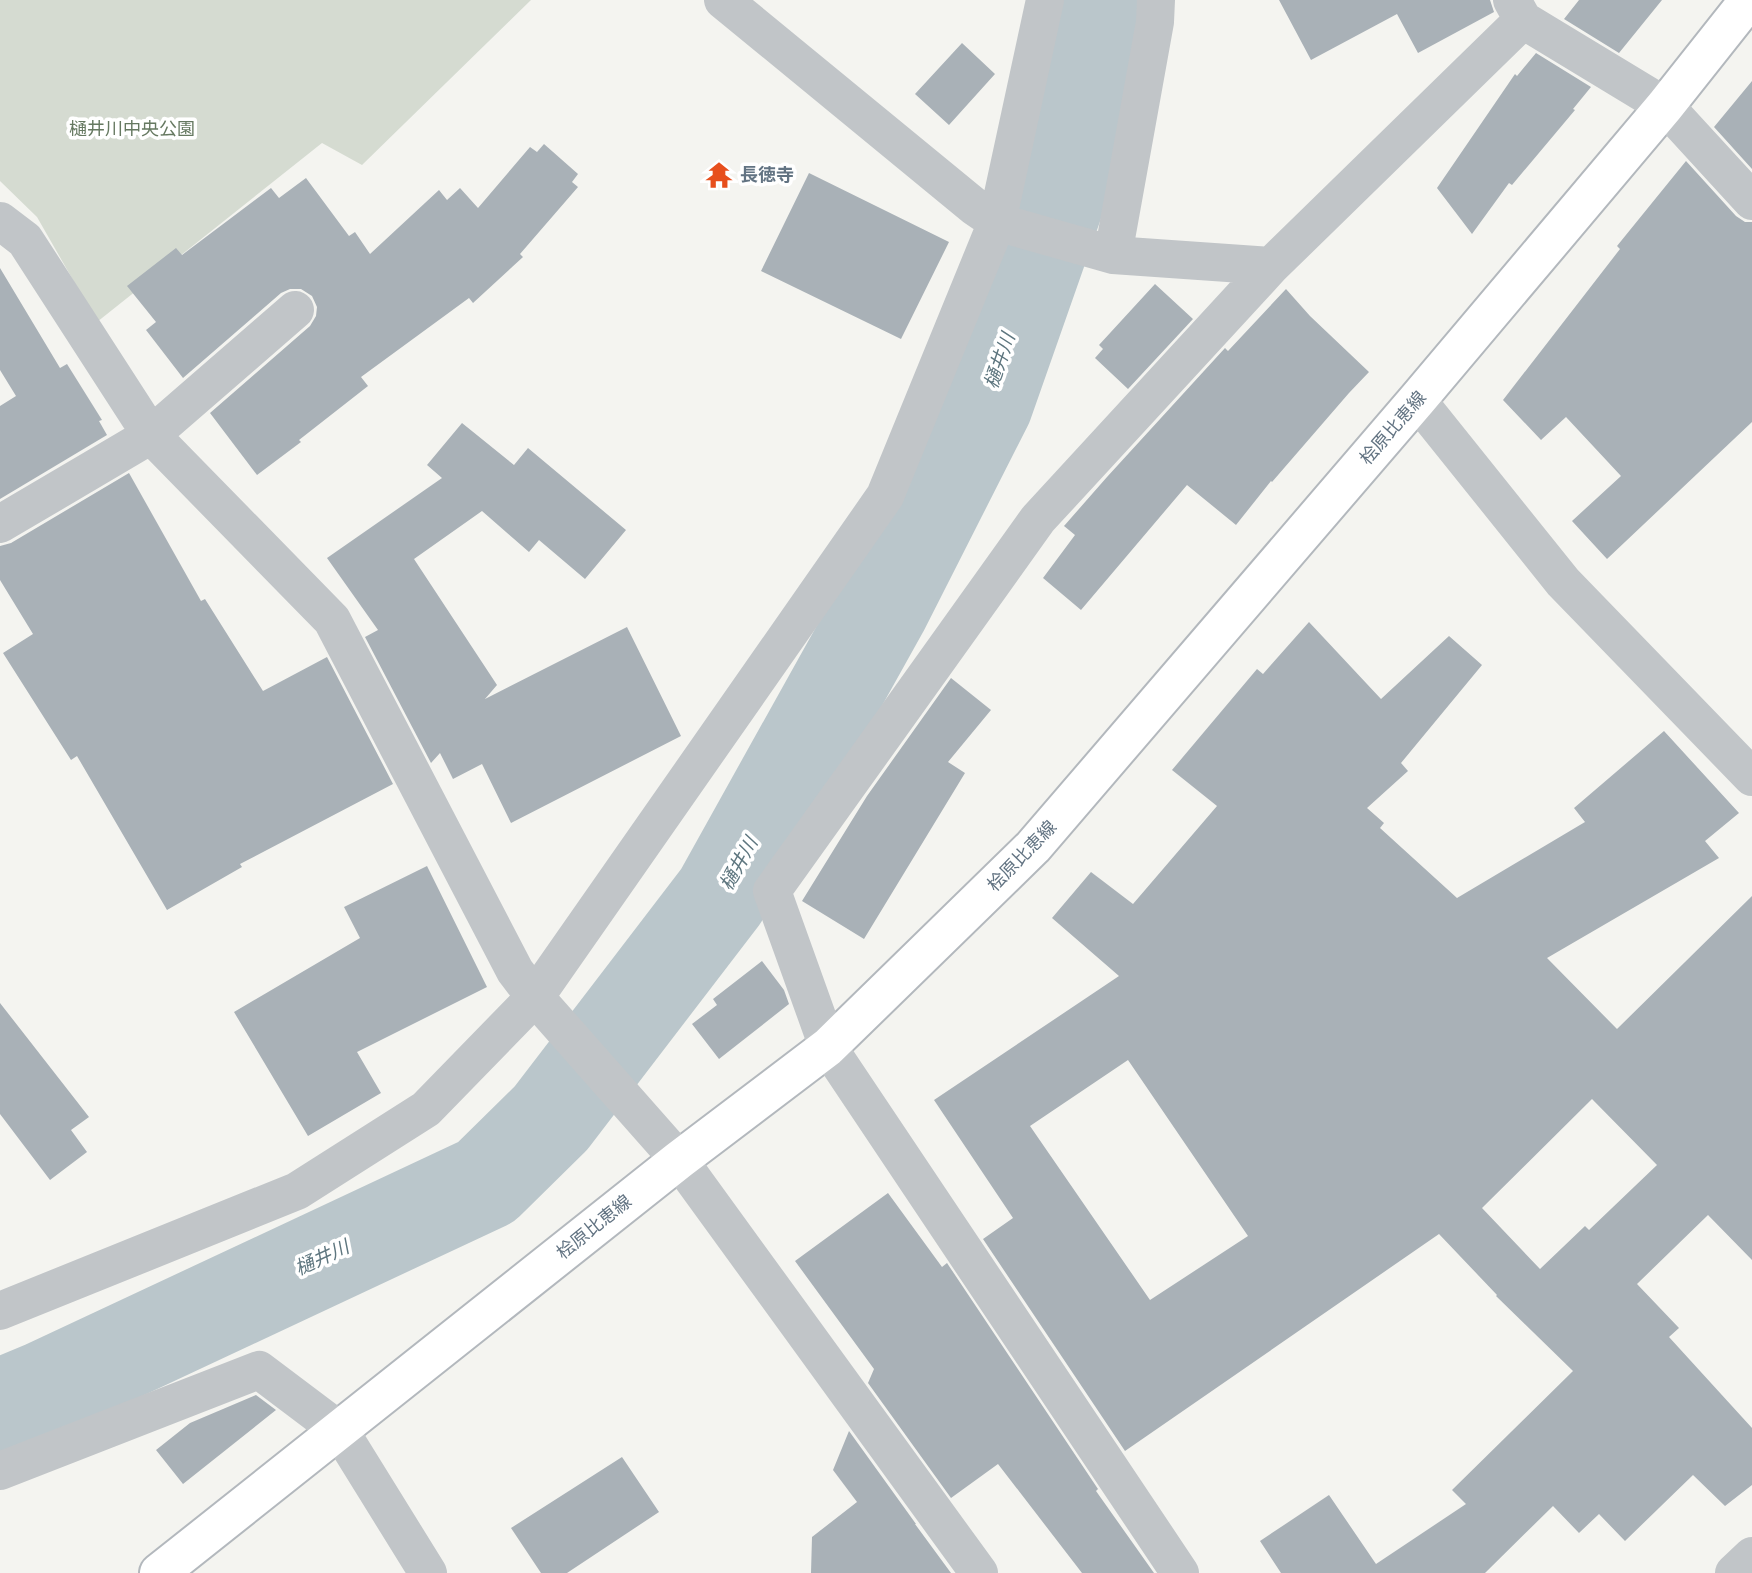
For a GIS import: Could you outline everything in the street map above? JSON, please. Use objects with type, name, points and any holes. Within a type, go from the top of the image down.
[{"type":"main road","name":"桧原比恵線","points":[[159,1573],[679,1160],[828,1047],[1033,847],[1417,400],[1665,106],[1749,0]]},
{"type":"street","points":[[723,0],[975,207],[997,222],[1107,253],[1271,266]]},
{"type":"street","points":[[0,1311],[297,1191],[426,1109],[535,997],[885,496],[997,222],[1045,0]]},
{"type":"street","points":[[1107,253],[1155,22],[1156,0]]},
{"type":"street","points":[[1180,1573],[828,1047],[772,891],[1038,519],[1271,266],[1518,10],[1665,106],[1752,201]]},
{"type":"street","points":[[8,239],[151,435],[332,620],[515,971],[679,1160],[979,1573]]},
{"type":"street","points":[[0,524],[151,435],[295,310]]},
{"type":"street","points":[[1417,400],[1563,582],[1752,777]]},
{"type":"street","points":[[0,1471],[258,1370],[340,1431],[428,1573]]},
{"type":"street","points":[[1734,1573],[1752,1556]]},
{"type":"green space","name":"樋井川中央公園","points":[[0,0],[531,0],[362,165],[322,143],[97,322],[37,217],[0,181]]},
{"type":"building","points":[[1279,0],[1490,0],[1494,12],[1418,53],[1397,14],[1311,60]]},
{"type":"building","points":[[1579,0],[1662,0],[1619,53],[1564,19]]},
{"type":"building","points":[[962,43],[995,74],[949,125],[915,94]]},
{"type":"building","points":[[1536,53],[1591,87],[1512,185],[1509,183],[1472,234],[1437,188],[1515,74],[1517,76]]},
{"type":"building","points":[[1752,81],[1752,169],[1714,127]]},
{"type":"building","points":[[544,144],[578,174],[572,182],[578,187],[520,254],[523,257],[473,303],[469,298],[361,377],[368,386],[257,475],[210,413],[310,326],[316,316],[317,307],[312,296],[301,289],[290,289],[281,293],[183,378],[146,330],[156,322],[127,286],[176,248],[182,255],[271,188],[279,198],[306,178],[349,236],[355,232],[370,254],[439,190],[447,200],[460,188],[478,208],[530,147],[537,152]]},
{"type":"building","points":[[1686,161],[1736,216],[1745,222],[1752,222],[1752,422],[1607,559],[1572,521],[1621,476],[1566,417],[1541,440],[1503,400],[1620,249],[1617,246]]},
{"type":"building","points":[[809,173],[949,242],[901,339],[761,271]]},
{"type":"building","points":[[0,268],[60,368],[67,364],[102,420],[99,421],[107,435],[0,499],[0,406],[16,396],[0,370]]},
{"type":"building","points":[[1155,284],[1193,319],[1128,389],[1095,358],[1103,349],[1099,345]]},
{"type":"building","points":[[1286,289],[1310,316],[1369,372],[1271,481],[1236,525],[1187,485],[1081,610],[1043,578],[1075,535],[1064,526],[1225,348],[1228,351]]},
{"type":"building","points":[[462,423],[514,465],[528,448],[626,530],[585,579],[539,540],[529,552],[482,511],[414,559],[497,685],[485,699],[627,627],[681,736],[511,823],[482,764],[453,779],[440,753],[431,763],[365,637],[378,630],[327,558],[442,478],[427,465]]},
{"type":"building","points":[[129,473],[201,601],[205,599],[263,691],[327,657],[393,784],[240,864],[242,867],[167,910],[77,756],[71,760],[3,653],[33,634],[0,580],[0,546],[11,543]]},
{"type":"building","points":[[1309,622],[1381,699],[1449,636],[1482,665],[1401,763],[1408,771],[1367,808],[1384,823],[1380,828],[1457,898],[1585,822],[1574,808],[1664,731],[1739,813],[1705,841],[1719,858],[1547,958],[1617,1029],[1752,896],[1752,1260],[1708,1215],[1637,1284],[1679,1328],[1669,1337],[1752,1428],[1752,1485],[1725,1506],[1693,1475],[1625,1541],[1599,1514],[1579,1533],[1553,1506],[1485,1573],[1281,1573],[1260,1541],[1329,1495],[1376,1564],[1466,1504],[1452,1490],[1573,1371],[1496,1296],[1439,1234],[1125,1451],[983,1239],[1013,1218],[934,1100],[1119,976],[1052,918],[1091,872],[1133,904],[1217,806],[1172,770],[1257,669],[1263,674]],"holes":[[[1128,1060],[1248,1236],[1150,1300],[1030,1126]],[[1592,1099],[1657,1165],[1589,1230],[1585,1226],[1540,1269],[1482,1208]]]},
{"type":"building","points":[[951,678],[991,710],[948,762],[965,773],[864,939],[802,901],[867,796]]},
{"type":"building","points":[[427,866],[487,987],[357,1052],[381,1093],[308,1136],[234,1012],[360,938],[344,907]]},
{"type":"building","points":[[762,961],[784,990],[789,1004],[719,1059],[692,1024],[717,1005],[713,999]]},
{"type":"building","points":[[0,1003],[89,1117],[71,1130],[87,1152],[50,1180],[0,1114]]},
{"type":"building","points":[[888,1193],[942,1267],[947,1263],[1098,1489],[1096,1491],[1154,1573],[1082,1573],[998,1464],[951,1498],[868,1383],[874,1369],[795,1261]]},
{"type":"building","points":[[256,1395],[276,1410],[183,1484],[156,1450],[190,1423]]},
{"type":"building","points":[[849,1431],[951,1573],[811,1573],[812,1537],[857,1502],[833,1470]]},
{"type":"building","points":[[622,1457],[659,1512],[567,1573],[541,1573],[511,1528]]},
{"type":"waterway","name":"樋井川","points":[[0,1407],[44,1389],[486,1182],[551,1118],[721,896],[881,609],[985,404],[1083,125],[1098,0]]},
{"type":"place","name":"長徳寺","points":[[719,175]]}]
